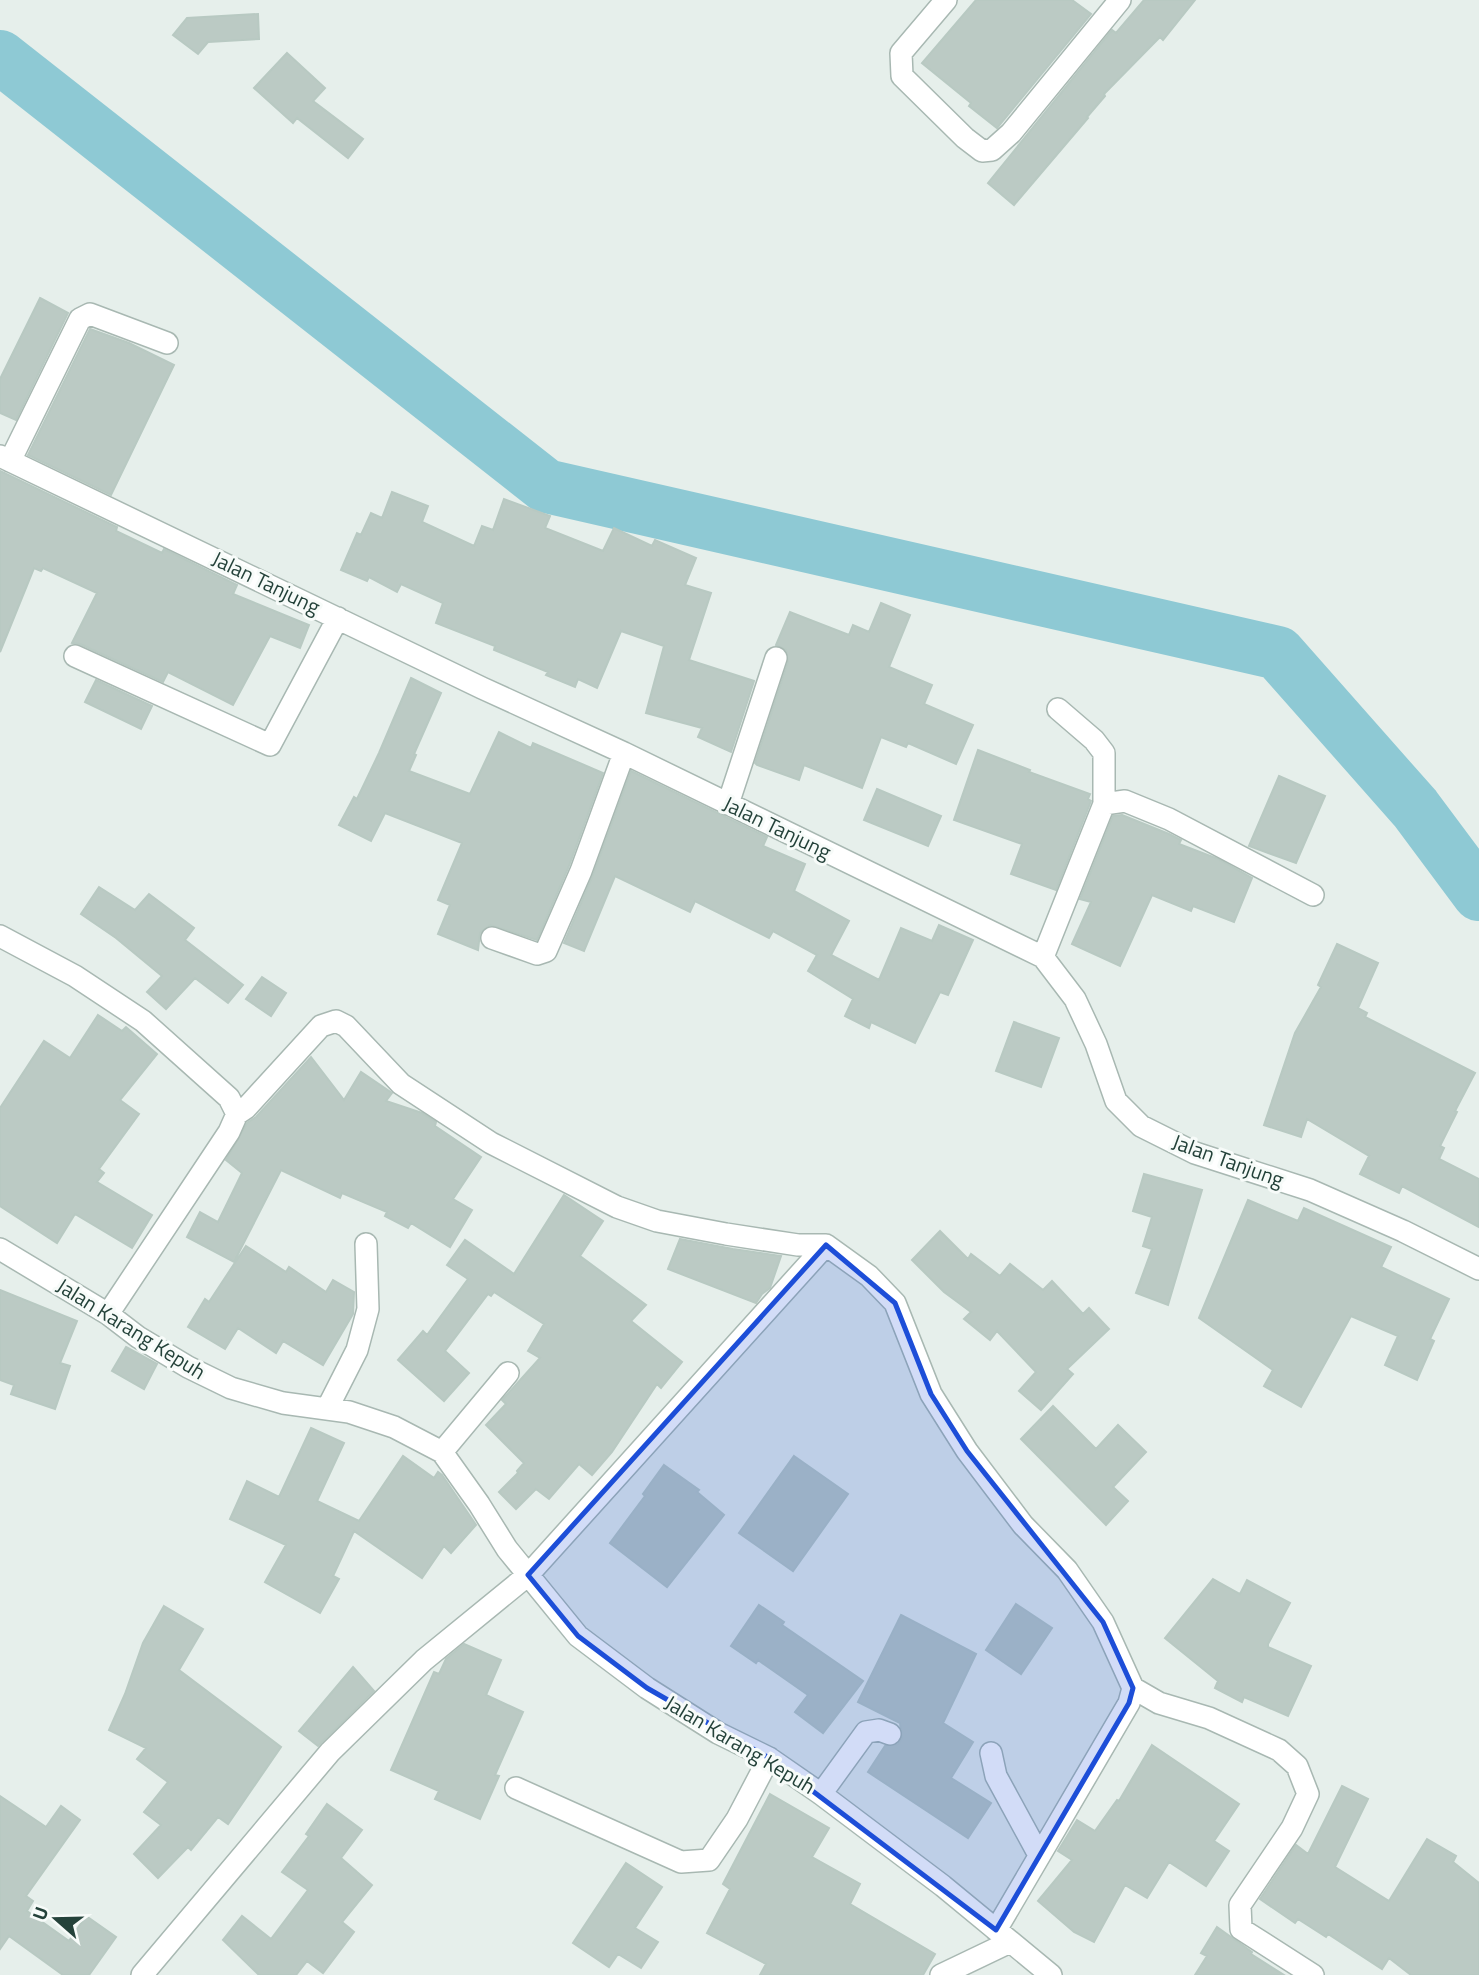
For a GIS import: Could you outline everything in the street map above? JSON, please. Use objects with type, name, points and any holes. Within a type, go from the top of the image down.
[{"type":"street","points":[[946,0],[901,52],[902,76],[965,138],[982,151],[992,150],[1011,133],[1113,2]]},
{"type":"street","points":[[5,458],[79,319],[90,314],[167,343]]},
{"type":"street","name":"Jalan Tanjung","points":[[5,458],[482,688],[624,753],[1043,957],[1075,999],[1096,1044],[1116,1101],[1141,1126],[1195,1153],[1310,1190],[1403,1231],[1479,1269]]},
{"type":"street","points":[[75,656],[270,745],[338,618]]},
{"type":"street","points":[[728,804],[776,658]]},
{"type":"street","points":[[1043,957],[1104,804],[1104,752],[1058,709]]},
{"type":"street","points":[[492,938],[537,954],[546,951],[581,871],[624,753]]},
{"type":"street","points":[[1104,804],[1125,801],[1169,819],[1312,895]]},
{"type":"street","points":[[0,936],[75,976],[143,1021],[229,1098],[237,1114]]},
{"type":"street","points":[[108,1314],[229,1132],[237,1114],[246,1108],[321,1026],[335,1021],[346,1026],[401,1084],[491,1143],[617,1207],[657,1221],[726,1234],[798,1245],[826,1245],[869,1276],[895,1303],[931,1394],[967,1451],[1023,1525],[1067,1570],[1096,1611],[1133,1688],[1159,1703],[1209,1718],[1279,1751],[1297,1766],[1308,1794],[1293,1828],[1240,1905],[1241,1929],[1313,1975]]},
{"type":"street","points":[[327,1409],[357,1350],[369,1309],[366,1244]]},
{"type":"street","points":[[142,1975],[330,1752],[425,1660],[528,1575],[826,1245]]},
{"type":"street","name":"Jalan Karang Kepuh","points":[[0,1249],[108,1314],[138,1337],[188,1367],[231,1388],[283,1403],[349,1412],[394,1427],[442,1452],[507,1549],[578,1636],[647,1688],[718,1733],[769,1758],[821,1794],[943,1886],[1051,1975]]},
{"type":"street","points":[[442,1452],[508,1373]]},
{"type":"street","points":[[941,1975],[1003,1936],[1039,1855],[1129,1703],[1133,1688]]},
{"type":"street","points":[[821,1794],[866,1732],[879,1730],[890,1734]]},
{"type":"street","points":[[991,1753],[996,1776],[1039,1855]]},
{"type":"street","points":[[516,1788],[681,1862],[709,1860],[737,1819],[769,1758]]},
{"type":"highlighted area","points":[[826,1245],[895,1303],[931,1394],[967,1451],[1103,1622],[1133,1688],[1129,1703],[996,1930],[769,1758],[647,1688],[578,1636],[528,1575]]},
{"type":"building","points":[[976,0],[1072,0],[1091,14],[997,128],[922,63]]},
{"type":"building","points":[[1144,0],[1195,0],[1163,40],[1160,37],[1104,94],[1088,118],[1014,205],[988,183],[1112,30],[1116,33]]},
{"type":"building","points":[[258,14],[259,39],[208,42],[198,54],[173,35],[187,18]]},
{"type":"building","points":[[287,53],[325,88],[313,101],[363,139],[348,158],[297,118],[293,123],[254,88]]},
{"type":"building","points":[[40,298],[68,313],[16,420],[0,413],[0,379]]},
{"type":"building","points":[[90,329],[129,343],[174,365],[111,495],[28,455]]},
{"type":"building","points":[[0,471],[117,527],[116,531],[162,553],[164,549],[237,585],[233,594],[309,625],[300,648],[270,636],[233,705],[168,672],[163,682],[80,644],[72,643],[97,593],[43,568],[41,571],[34,568],[0,652]]},
{"type":"building","points":[[392,492],[428,506],[422,522],[474,546],[482,526],[493,530],[504,499],[550,516],[545,528],[603,551],[614,528],[652,546],[655,540],[696,558],[685,585],[711,593],[689,660],[754,681],[731,752],[698,737],[702,728],[646,713],[664,646],[621,631],[597,688],[578,679],[575,687],[546,675],[548,672],[494,650],[495,646],[436,623],[443,603],[401,584],[397,592],[369,577],[367,581],[341,570],[357,533],[361,535],[371,513],[382,518]]},
{"type":"building","points":[[881,603],[910,615],[889,667],[932,685],[924,704],[973,725],[956,764],[908,743],[906,747],[881,737],[862,788],[804,765],[799,780],[757,765],[755,763],[788,662],[786,650],[776,645],[790,612],[849,635],[853,625],[869,632]]},
{"type":"building","points":[[411,678],[441,693],[409,771],[470,794],[499,732],[531,748],[533,743],[603,773],[569,866],[537,940],[490,925],[480,933],[478,950],[438,934],[450,905],[438,900],[462,843],[385,813],[371,841],[339,825],[354,797],[357,799]]},
{"type":"building","points":[[96,680],[152,706],[141,729],[85,702]]},
{"type":"building","points":[[978,750],[1090,794],[1088,799],[1091,801],[1056,890],[1011,874],[1022,844],[954,820]]},
{"type":"building","points":[[631,771],[767,837],[763,846],[805,864],[794,891],[849,921],[831,955],[879,980],[901,928],[932,941],[939,925],[973,940],[948,995],[940,992],[915,1043],[871,1022],[869,1028],[845,1016],[853,999],[808,971],[817,955],[773,931],[769,938],[695,901],[690,912],[615,876],[584,951],[564,943],[593,875]]},
{"type":"building","points":[[1279,776],[1325,796],[1296,863],[1249,846]]},
{"type":"building","points":[[877,789],[941,816],[928,846],[864,820]]},
{"type":"building","points":[[1122,815],[1169,834],[1181,840],[1179,844],[1218,859],[1252,878],[1234,922],[1193,906],[1191,911],[1152,895],[1120,966],[1072,944],[1091,902],[1080,899],[1113,816]]},
{"type":"building","points":[[99,887],[135,910],[149,894],[194,928],[185,940],[243,985],[228,1003],[195,978],[166,1009],[147,992],[162,976],[116,938],[81,914]]},
{"type":"building","points":[[1337,944],[1378,963],[1358,1008],[1367,1013],[1365,1017],[1475,1073],[1440,1146],[1444,1148],[1439,1159],[1479,1179],[1479,1227],[1402,1186],[1399,1193],[1360,1174],[1369,1156],[1307,1119],[1301,1137],[1264,1125],[1295,1033],[1321,987],[1318,985]]},
{"type":"building","points":[[262,977],[286,993],[271,1016],[246,999]]},
{"type":"building","points":[[98,1015],[122,1031],[126,1027],[157,1054],[120,1100],[139,1114],[99,1169],[104,1173],[97,1182],[152,1215],[132,1248],[75,1214],[57,1243],[0,1206],[0,1108],[44,1041],[70,1058]]},
{"type":"building","points":[[1014,1022],[1059,1038],[1041,1087],[996,1071]]},
{"type":"building","points":[[311,1057],[344,1100],[361,1072],[392,1093],[386,1101],[422,1113],[436,1122],[435,1126],[481,1157],[453,1199],[472,1210],[450,1247],[411,1223],[408,1228],[385,1216],[387,1212],[342,1193],[340,1198],[281,1170],[234,1262],[187,1237],[200,1212],[218,1222],[242,1173],[226,1160],[247,1123],[256,1117]]},
{"type":"building","points":[[1144,1174],[1202,1190],[1168,1305],[1136,1293],[1152,1249],[1143,1246],[1152,1217],[1133,1211]]},
{"type":"building","points":[[564,1195],[603,1221],[580,1256],[646,1305],[631,1321],[682,1362],[661,1388],[657,1384],[612,1452],[592,1475],[579,1464],[549,1499],[536,1489],[516,1509],[499,1492],[524,1463],[486,1425],[506,1404],[502,1400],[540,1358],[528,1351],[544,1324],[494,1292],[491,1296],[488,1294],[445,1351],[469,1373],[444,1401],[398,1360],[423,1331],[427,1335],[468,1279],[447,1265],[465,1240],[514,1274]]},
{"type":"building","points":[[1248,1200],[1298,1221],[1304,1208],[1391,1247],[1381,1267],[1449,1299],[1430,1339],[1434,1341],[1417,1380],[1385,1365],[1398,1336],[1351,1316],[1301,1407],[1264,1386],[1273,1370],[1199,1318]]},
{"type":"building","points":[[940,1231],[968,1259],[971,1254],[1000,1276],[1010,1264],[1043,1290],[1052,1281],[1083,1314],[1089,1308],[1109,1329],[1067,1369],[1073,1374],[1041,1410],[1019,1391],[1036,1372],[997,1331],[990,1340],[964,1319],[971,1312],[944,1292],[912,1260]]},
{"type":"building","points":[[680,1239],[781,1256],[770,1288],[756,1303],[668,1269]]},
{"type":"building","points":[[246,1246],[286,1272],[289,1267],[326,1292],[333,1280],[354,1292],[353,1314],[323,1365],[283,1341],[276,1353],[238,1328],[225,1349],[188,1327],[205,1299],[209,1302]]},
{"type":"building","points":[[0,1290],[77,1321],[60,1363],[70,1366],[55,1409],[11,1394],[14,1385],[0,1380]]},
{"type":"building","points":[[126,1347],[157,1364],[144,1389],[112,1371]]},
{"type":"building","points":[[1053,1406],[1096,1449],[1118,1425],[1146,1452],[1113,1487],[1128,1501],[1106,1525],[1021,1439]]},
{"type":"building","points":[[311,1428],[344,1443],[317,1501],[359,1521],[403,1456],[434,1478],[438,1472],[442,1475],[476,1525],[451,1553],[444,1546],[422,1578],[354,1531],[333,1576],[339,1579],[320,1613],[265,1582],[286,1545],[230,1519],[247,1481],[279,1497]]},
{"type":"building","points":[[794,1456],[848,1494],[793,1571],[739,1533]]},
{"type":"building","points":[[664,1465],[699,1490],[697,1492],[724,1515],[667,1587],[610,1543]]},
{"type":"building","points":[[1213,1579],[1240,1594],[1247,1580],[1290,1603],[1268,1647],[1311,1666],[1288,1716],[1244,1697],[1242,1702],[1215,1688],[1218,1681],[1165,1638]]},
{"type":"building","points":[[1016,1604],[1052,1628],[1021,1674],[986,1650]]},
{"type":"building","points":[[759,1605],[784,1622],[782,1625],[863,1681],[823,1733],[795,1712],[808,1695],[758,1660],[756,1663],[731,1646]]},
{"type":"building","points":[[164,1606],[203,1629],[179,1670],[281,1747],[228,1824],[218,1817],[191,1850],[188,1847],[158,1878],[134,1854],[161,1825],[144,1812],[168,1782],[137,1759],[146,1748],[109,1730],[143,1643]]},
{"type":"building","points":[[901,1615],[976,1654],[943,1723],[973,1742],[951,1778],[991,1803],[968,1838],[868,1772],[885,1746],[898,1744],[902,1738],[900,1723],[858,1702]]},
{"type":"building","points":[[464,1644],[501,1660],[486,1695],[523,1712],[495,1775],[499,1776],[480,1819],[435,1799],[439,1791],[391,1770],[434,1672],[439,1674],[446,1659]]},
{"type":"building","points":[[353,1667],[374,1691],[318,1746],[299,1731]]},
{"type":"building","points":[[1152,1745],[1239,1804],[1214,1841],[1229,1851],[1206,1886],[1169,1862],[1147,1898],[1125,1885],[1094,1942],[1074,1932],[1038,1901],[1072,1860],[1058,1851],[1077,1820],[1095,1831],[1117,1800],[1119,1801]]},
{"type":"building","points":[[1342,1786],[1368,1799],[1335,1867],[1389,1901],[1427,1839],[1456,1856],[1453,1862],[1479,1883],[1479,1975],[1411,1975],[1389,1958],[1382,1969],[1328,1934],[1326,1937],[1298,1919],[1295,1923],[1260,1899],[1296,1845],[1308,1854]]},
{"type":"building","points":[[770,1794],[829,1828],[812,1857],[860,1884],[850,1904],[935,1954],[923,1975],[760,1975],[766,1964],[707,1933],[730,1889],[723,1884]]},
{"type":"building","points":[[0,1796],[46,1827],[61,1806],[80,1820],[26,1896],[33,1901],[27,1911],[69,1941],[86,1916],[116,1937],[89,1975],[63,1975],[9,1936],[0,1949]]},
{"type":"building","points":[[327,1804],[362,1830],[341,1858],[372,1885],[342,1922],[354,1932],[323,1973],[307,1961],[296,1975],[259,1975],[223,1940],[242,1916],[271,1939],[308,1890],[282,1872],[309,1836],[306,1834]]},
{"type":"building","points":[[626,1863],[662,1887],[635,1928],[658,1942],[641,1968],[618,1954],[609,1967],[573,1943]]},
{"type":"building","points":[[1217,1927],[1252,1952],[1251,1954],[1284,1975],[1195,1975],[1207,1956],[1201,1953]]},
{"type":"waterway","points":[[0,57],[546,486],[1278,653],[1415,808],[1479,894]]}]
